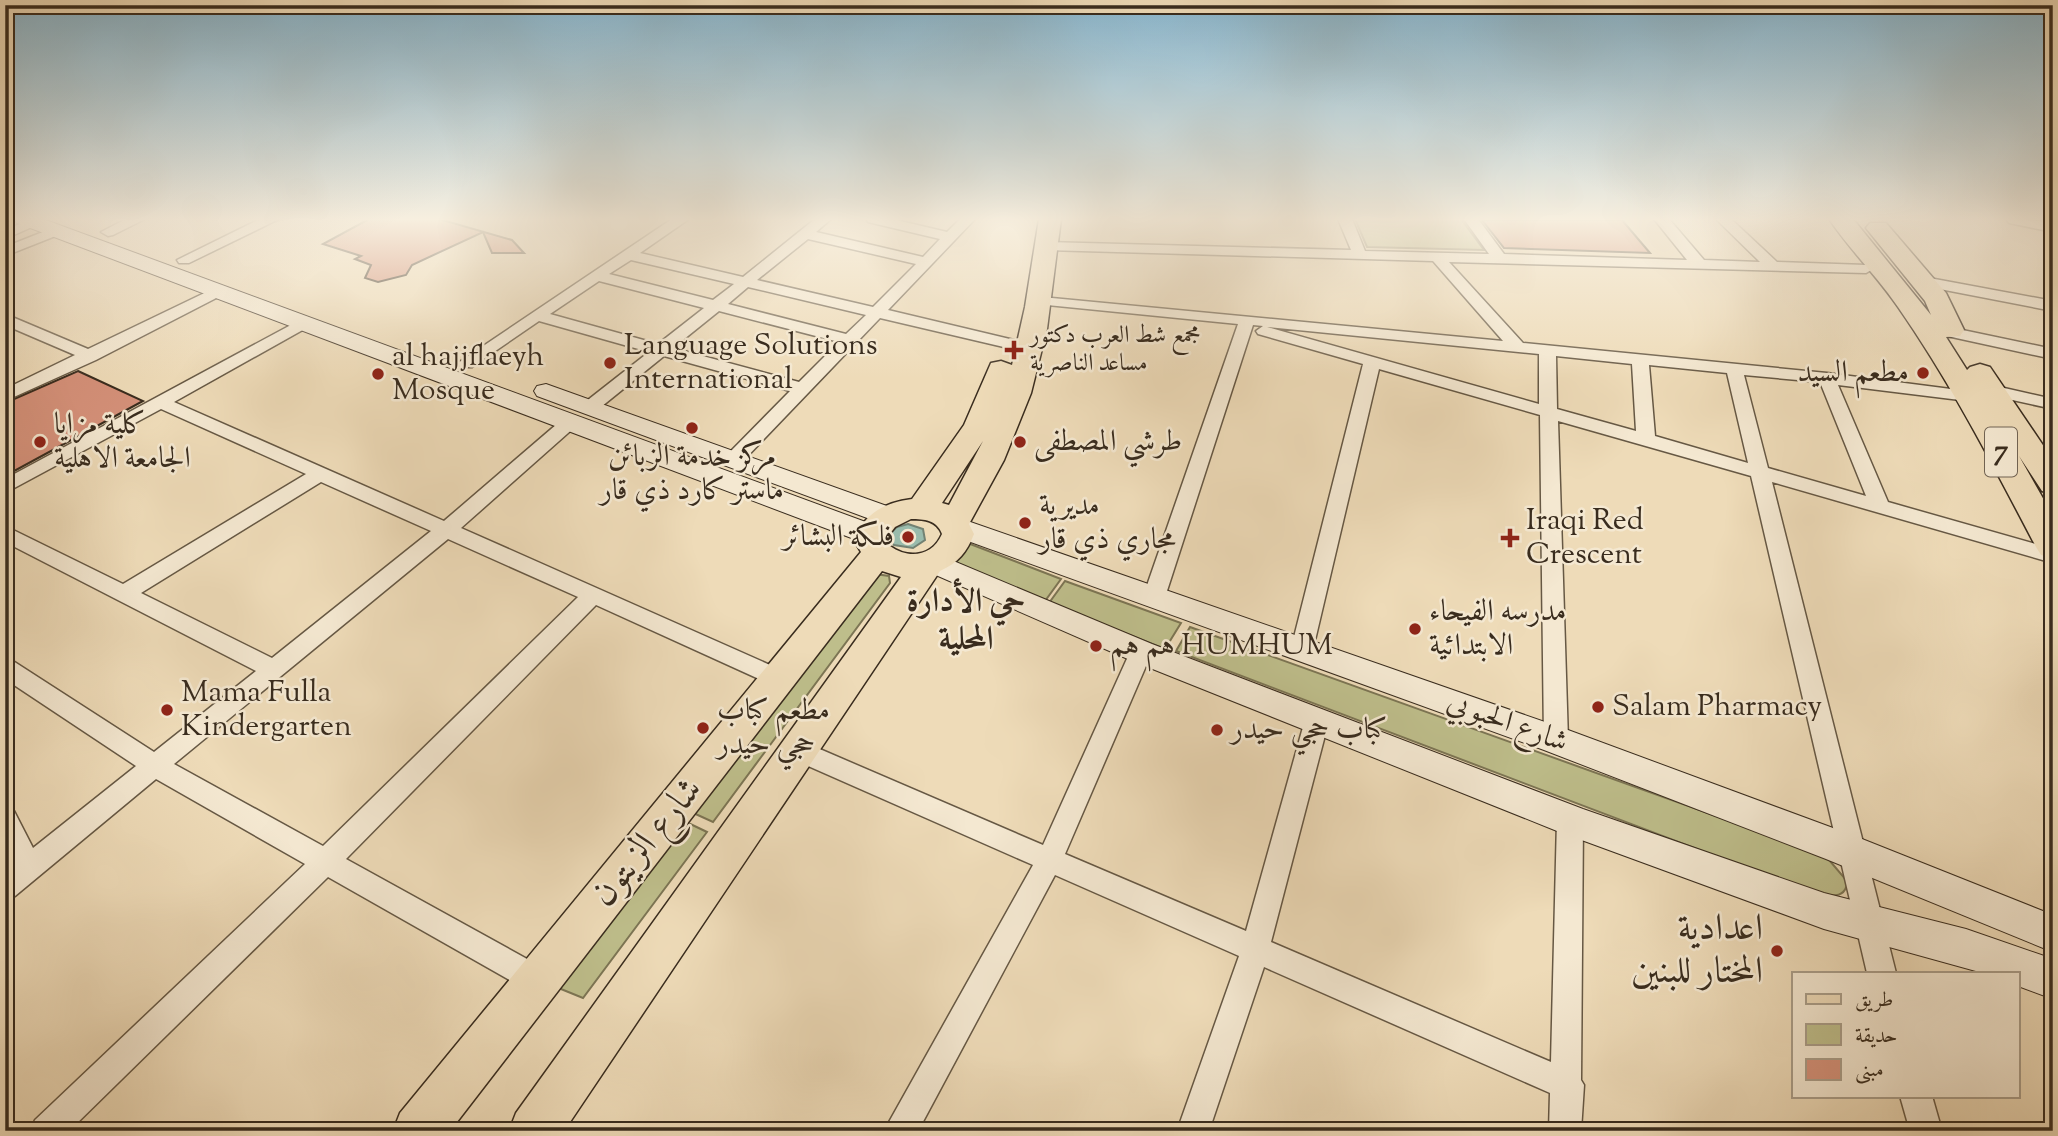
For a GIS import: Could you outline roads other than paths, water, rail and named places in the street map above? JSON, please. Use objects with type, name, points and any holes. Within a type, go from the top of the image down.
[{"type":"highway","points":[[1869,272],[1949,341]]},
{"type":"highway","name":"7","points":[[1894,272],[1917,294]]},
{"type":"highway","name":"7","points":[[1899,272],[1949,341],[1980,393],[2053,547]]},
{"type":"highway","points":[[1904,272],[1917,294]]},
{"type":"highway","name":"7","points":[[1980,393],[2050,476]]},
{"type":"main road","points":[[181,272],[219,291],[302,324],[879,535]]},
{"type":"main road","points":[[217,272],[733,460],[879,535],[900,565],[930,563],[1141,652],[1570,820],[1824,911],[1966,948],[2053,979]]},
{"type":"main road","points":[[879,535],[921,509],[945,478],[984,414],[997,384],[1022,272]]},
{"type":"main road","points":[[955,525],[976,486],[1017,395],[1027,361],[1041,272]]},
{"type":"main road","points":[[489,392],[511,378]]},
{"type":"main road","points":[[921,509],[934,511],[955,525],[958,534],[951,550],[930,563]]},
{"type":"main road","name":"شارع الحبوبي","points":[[955,525],[1556,740],[1853,853],[2053,934]]},
{"type":"main road","name":"شارع الزيتون","points":[[418,1131],[780,679],[879,535]]},
{"type":"main road","name":"شارع الزيتون","points":[[534,1131],[930,563]]},
{"type":"street","points":[[466,363],[604,272]]},
{"type":"street","points":[[703,272],[1008,343]]},
{"type":"street","points":[[590,407],[758,272]]},
{"type":"street","points":[[733,460],[916,272]]},
{"type":"street","points":[[1450,272],[1517,346]]},
{"type":"street","points":[[598,276],[850,340]]},
{"type":"street","points":[[5,396],[219,291]]},
{"type":"street","points":[[1917,294],[2053,306]]},
{"type":"street","points":[[1037,299],[1827,377],[1980,393],[2053,404]]},
{"type":"street","points":[[538,316],[803,389]]},
{"type":"street","points":[[1212,316],[2053,556]]},
{"type":"street","points":[[5,319],[90,356]]},
{"type":"street","points":[[5,487],[302,324]]},
{"type":"street","points":[[1154,597],[1245,325]]},
{"type":"street","points":[[1949,341],[2053,354]]},
{"type":"street","points":[[1547,349],[1556,740]]},
{"type":"street","points":[[1640,359],[1646,440]]},
{"type":"street","points":[[1302,649],[1371,361]]},
{"type":"street","points":[[1734,368],[1882,972]]},
{"type":"street","points":[[1827,377],[1880,506]]},
{"type":"street","points":[[160,402],[780,679]]},
{"type":"street","points":[[5,887],[446,530],[570,422]]},
{"type":"street","points":[[124,593],[320,474]]},
{"type":"street","points":[[5,533],[273,669]]},
{"type":"street","points":[[46,1131],[325,862],[593,595]]},
{"type":"street","points":[[900,1131],[1049,861],[1141,652]]},
{"type":"street","points":[[5,667],[155,766],[537,980]]},
{"type":"street","points":[[1193,1131],[1255,950],[1317,720]]},
{"type":"street","points":[[799,751],[1568,1086]]},
{"type":"street","points":[[5,819],[29,867]]},
{"type":"street","points":[[1565,1131],[1568,1086],[1570,820]]},
{"type":"street","points":[[1917,1098],[1926,1131]]},
{"type":"place","name":"مجمع شط العرب دكتور مساعد الناصرية","points":[[1014,350]]},
{"type":"place","name":"Language Solutions International","points":[[610,363]]},
{"type":"place","name":"مطعم السيد","points":[[1923,373]]},
{"type":"place","name":"al hajjflaeyh Mosque","points":[[378,374]]},
{"type":"place","name":"مركز خدمة الزبائن ماستر كارد ذي قار","points":[[692,428]]},
{"type":"place","name":"كلية مزايا الجامعة الاهلية","points":[[40,442]]},
{"type":"place","name":"طرشي المصطفى","points":[[1020,442]]},
{"type":"place","name":"مديرية مجاري ذي قار","points":[[1025,523]]},
{"type":"place","name":"فلكة البشائر","points":[[908,537]]},
{"type":"place","name":"Iraqi Red Crescent","points":[[1510,538]]},
{"type":"place","name":"مدرسه الفيحاء الابتدائية","points":[[1415,629]]},
{"type":"place","name":"هم هم HUMHUM","points":[[1096,646]]},
{"type":"place","name":"Salam Pharmacy","points":[[1598,707]]},
{"type":"place","name":"Mama Fulla Kindergarten","points":[[167,710]]},
{"type":"place","name":"مطعم كباب حجي حيدر","points":[[703,728]]},
{"type":"place","name":"كباب حجي حيدر","points":[[1217,730]]},
{"type":"place","name":"اعدادية المختار للبنين","points":[[1777,951]]},
{"type":"district","name":"حي الأدارة المحلية","points":[[966,622]]}]
